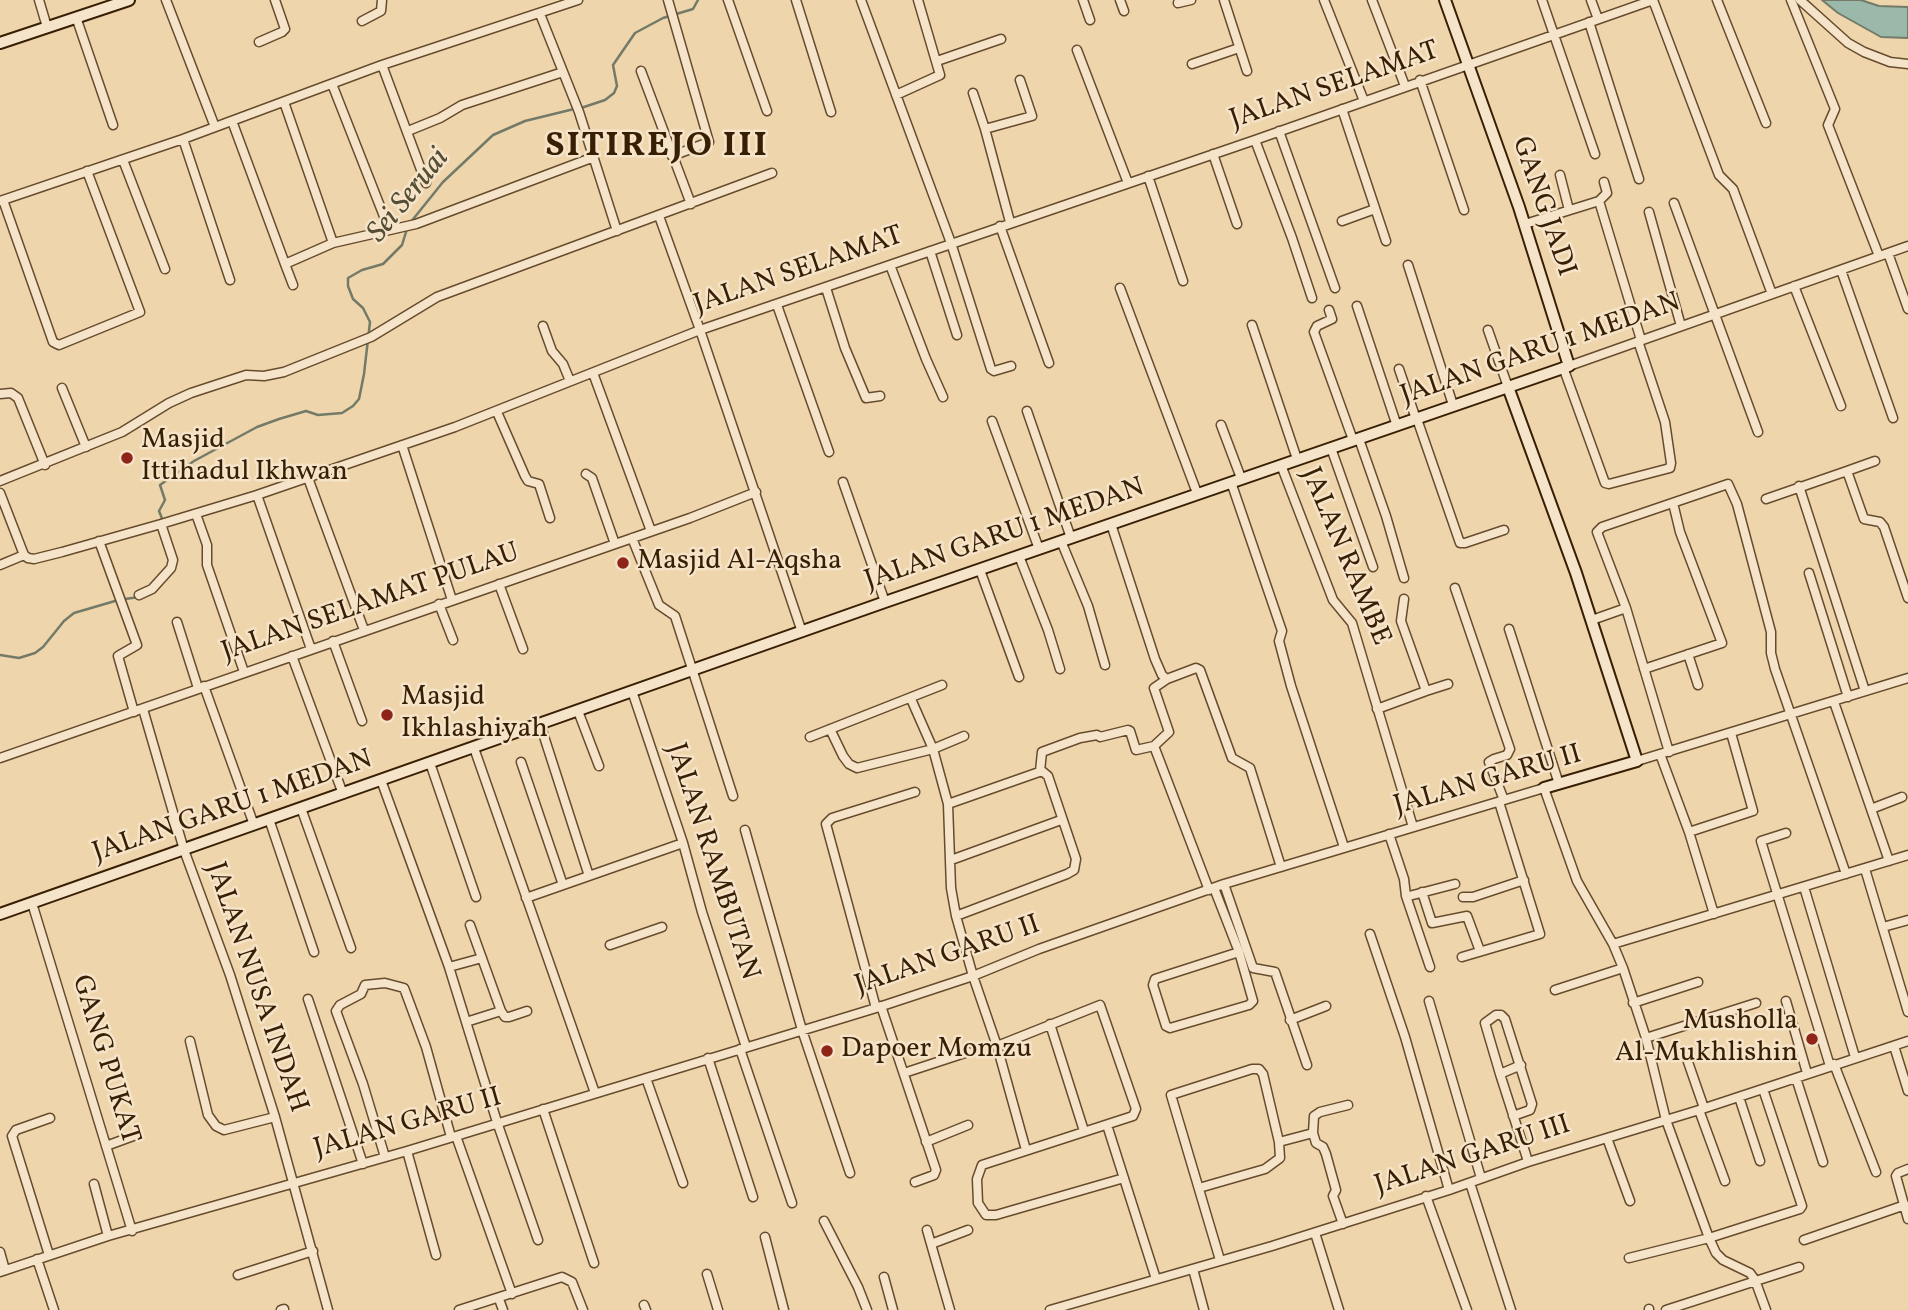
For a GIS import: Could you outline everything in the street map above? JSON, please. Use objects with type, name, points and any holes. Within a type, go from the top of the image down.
[{"type":"street","points":[[39,0],[47,27]]},
{"type":"street","points":[[0,43],[129,0]]},
{"type":"street","points":[[166,0],[215,127]]},
{"type":"street","points":[[259,42],[285,29],[275,0]]},
{"type":"street","points":[[362,21],[381,10],[382,0]]},
{"type":"street","points":[[87,171],[140,312],[59,345],[53,342],[2,201],[87,171],[183,139],[382,65],[578,0]]},
{"type":"street","points":[[668,0],[709,142],[673,156]]},
{"type":"street","points":[[728,0],[767,111]]},
{"type":"street","points":[[796,0],[831,112]]},
{"type":"street","points":[[862,0],[951,243],[991,369],[993,371],[1010,366]]},
{"type":"street","points":[[896,95],[938,76],[940,72],[918,0]]},
{"type":"street","points":[[1083,0],[1090,20]]},
{"type":"street","points":[[1120,0],[1124,11]]},
{"type":"street","points":[[1178,3],[1191,0]]},
{"type":"street","points":[[1224,0],[1247,71]]},
{"type":"street","points":[[1324,0],[1364,101]]},
{"type":"street","points":[[1372,0],[1405,86]]},
{"type":"street","name":"GANG JADI","points":[[1445,0],[1525,224],[1566,367]]},
{"type":"street","points":[[1542,0],[1595,154]]},
{"type":"street","points":[[1591,0],[1593,20],[1639,179]]},
{"type":"street","points":[[1653,0],[1719,175],[1733,190],[1772,294]]},
{"type":"street","name":"JALAN SELAMAT","points":[[0,565],[24,555],[34,559],[161,524],[308,478],[497,412],[700,330],[1255,140],[1638,2],[1653,0]]},
{"type":"street","points":[[1717,0],[1766,122]]},
{"type":"street","points":[[1791,0],[1835,109],[1828,125],[1879,256]]},
{"type":"street","points":[[1800,0],[1839,35],[1864,52],[1890,62],[1908,64]]},
{"type":"street","points":[[540,14],[578,108],[617,231]]},
{"type":"street","points":[[76,17],[113,125]]},
{"type":"street","points":[[937,61],[1001,39]]},
{"type":"street","points":[[1192,64],[1239,48]]},
{"type":"street","points":[[1077,50],[1128,183]]},
{"type":"street","points":[[382,65],[426,183]]},
{"type":"street","points":[[641,71],[691,204]]},
{"type":"street","points":[[408,131],[440,118],[462,105],[563,72]]},
{"type":"street","points":[[985,129],[1032,116],[1020,80]]},
{"type":"street","points":[[1420,80],[1464,210]]},
{"type":"street","points":[[332,84],[389,229]]},
{"type":"street","points":[[974,93],[1010,222]]},
{"type":"street","points":[[284,102],[333,243]]},
{"type":"street","points":[[1342,109],[1386,241]]},
{"type":"street","points":[[232,121],[293,285]]},
{"type":"street","points":[[1279,131],[1335,288]]},
{"type":"street","points":[[183,139],[230,281]]},
{"type":"street","points":[[1255,140],[1312,298]]},
{"type":"street","points":[[1213,154],[1237,224]]},
{"type":"street","points":[[285,264],[333,243],[416,224],[593,158]]},
{"type":"street","points":[[123,160],[164,269]]},
{"type":"street","points":[[0,481],[122,432],[169,403],[191,393],[246,375],[264,376],[284,372],[372,337],[438,297],[772,173]]},
{"type":"street","points":[[1560,174],[1569,210]]},
{"type":"street","points":[[1148,176],[1183,281]]},
{"type":"street","points":[[1525,224],[1599,201],[1606,193],[1604,182]]},
{"type":"street","points":[[1566,367],[1605,483],[1670,468],[1665,422],[1599,201]]},
{"type":"street","points":[[1674,203],[1758,432]]},
{"type":"street","points":[[1342,221],[1375,209]]},
{"type":"street","points":[[1649,212],[1681,326]]},
{"type":"street","points":[[659,215],[802,632]]},
{"type":"street","points":[[1000,226],[1049,363]]},
{"type":"street","name":"JALAN GARU 1 MEDAN","points":[[0,914],[1908,246]]},
{"type":"street","points":[[930,251],[957,335]]},
{"type":"street","points":[[1888,253],[1908,309]]},
{"type":"street","points":[[890,265],[943,397]]},
{"type":"street","points":[[1409,265],[1453,405]]},
{"type":"street","points":[[1841,270],[1893,418]]},
{"type":"street","points":[[1794,286],[1841,406]]},
{"type":"street","points":[[826,288],[845,348],[866,398],[880,396]]},
{"type":"street","points":[[1120,288],[1197,494]]},
{"type":"street","points":[[777,304],[829,452]]},
{"type":"street","points":[[1357,306],[1397,426]]},
{"type":"street","points":[[1329,310],[1332,319],[1317,326],[1314,332],[1386,516],[1404,578]]},
{"type":"street","points":[[1252,325],[1297,459]]},
{"type":"street","points":[[543,326],[552,351],[564,364],[570,381]]},
{"type":"street","points":[[1488,330],[1592,620],[1637,761]]},
{"type":"street","points":[[1399,369],[1460,542],[1465,543],[1504,530]]},
{"type":"street","points":[[593,373],[651,531]]},
{"type":"street","points":[[62,388],[86,447]]},
{"type":"street","points":[[0,394],[11,393],[18,398],[44,465]]},
{"type":"street","points":[[1027,411],[1105,665]]},
{"type":"street","points":[[497,412],[525,476],[528,481],[539,484],[550,518]]},
{"type":"street","points":[[992,421],[1039,549]]},
{"type":"street","points":[[1220,425],[1282,631],[1279,641],[1291,686],[1343,848]]},
{"type":"street","points":[[402,445],[452,600]]},
{"type":"street","points":[[1331,448],[1373,568]]},
{"type":"street","points":[[1766,499],[1875,461]]},
{"type":"street","name":"JALAN RAMBE","points":[[1281,465],[1333,600],[1352,623],[1413,827]]},
{"type":"street","points":[[1847,471],[1864,519],[1881,522],[1884,527],[1908,598]]},
{"type":"street","points":[[586,474],[593,478],[615,544]]},
{"type":"street","points":[[308,478],[364,631]]},
{"type":"street","points":[[844,482],[886,602]]},
{"type":"street","points":[[1714,914],[1664,753],[1626,608],[1597,532],[1602,527],[1726,484],[1731,488],[1771,632],[1773,661],[1846,874]]},
{"type":"street","points":[[1799,486],[1865,691]]},
{"type":"street","name":"JALAN SELAMAT PULAU","points":[[0,758],[615,544],[756,492]]},
{"type":"street","points":[[0,493],[24,555]]},
{"type":"street","points":[[257,495],[311,649]]},
{"type":"street","points":[[1644,669],[1722,643],[1680,532],[1673,503]]},
{"type":"street","points":[[196,514],[206,545],[207,565],[244,672]]},
{"type":"street","points":[[139,595],[152,589],[171,568],[173,560],[161,524]]},
{"type":"street","points":[[1111,524],[1155,659],[1162,676],[1167,679]]},
{"type":"street","points":[[632,538],[659,605],[675,616],[733,796]]},
{"type":"street","name":"JALAN NUSA INDAH","points":[[99,541],[137,645],[118,656],[230,975],[275,1117],[328,1310]]},
{"type":"street","points":[[1019,556],[1060,669]]},
{"type":"street","points":[[980,570],[1019,677]]},
{"type":"street","points":[[1809,573],[1848,697]]},
{"type":"street","points":[[499,584],[523,649]]},
{"type":"street","points":[[1455,589],[1510,749],[1507,755],[1489,762],[1540,934],[1462,957]]},
{"type":"street","points":[[1404,599],[1401,621],[1426,691]]},
{"type":"street","points":[[439,604],[453,640]]},
{"type":"street","points":[[1592,620],[1626,608]]},
{"type":"street","points":[[177,621],[254,825]]},
{"type":"street","points":[[1509,628],[1559,783]]},
{"type":"street","points":[[333,641],[362,722]]},
{"type":"street","points":[[1688,654],[1698,685]]},
{"type":"street","points":[[292,656],[343,794]]},
{"type":"street","points":[[1040,771],[1042,752],[1046,748],[1080,738],[1100,737],[1128,730],[1136,750],[1154,746],[1169,732],[1154,689],[1167,679],[1196,668],[1200,670],[1232,758],[1250,768],[1281,867]]},
{"type":"street","name":"JALAN GARU II","points":[[3,1271],[108,1236],[407,1151],[878,1007],[973,976],[1039,949],[1224,884],[1908,678]]},
{"type":"street","points":[[1377,709],[1448,684]]},
{"type":"street","points":[[810,737],[942,685]]},
{"type":"street","name":"JALAN RAMBUTAN","points":[[632,691],[683,843],[792,1203]]},
{"type":"street","points":[[911,699],[933,749],[948,804],[951,888],[956,916],[1026,1150]]},
{"type":"street","points":[[1834,702],[1889,861]]},
{"type":"street","points":[[578,710],[599,766]]},
{"type":"street","points":[[540,724],[589,876]]},
{"type":"street","points":[[830,729],[843,756],[849,764],[857,768],[933,749],[964,736]]},
{"type":"street","points":[[1689,832],[1753,811],[1731,733]]},
{"type":"street","points":[[1154,746],[1239,952],[1254,999],[1252,1003],[1170,1028],[1166,1026],[1153,985],[1155,979],[1239,952]]},
{"type":"street","points":[[474,748],[595,1093]]},
{"type":"street","points":[[521,762],[563,885]]},
{"type":"street","points":[[430,763],[475,897]]},
{"type":"street","points":[[948,804],[1040,771],[1045,772],[1076,859],[1072,872],[956,916]]},
{"type":"street","points":[[382,780],[449,968],[497,1122],[538,1240]]},
{"type":"street","points":[[1544,788],[1577,881],[1614,944],[1623,968],[1646,1038],[1667,1120],[1709,1238],[1716,1253],[1723,1260],[1745,1269],[1755,1280],[1766,1310]]},
{"type":"street","points":[[915,792],[832,818],[825,824],[878,1007],[904,1073],[936,1172],[915,1182]]},
{"type":"street","points":[[1871,809],[1902,797]]},
{"type":"street","points":[[301,808],[351,948]]},
{"type":"street","points":[[270,819],[314,952]]},
{"type":"street","points":[[951,860],[1061,820]]},
{"type":"street","points":[[745,830],[802,1030],[850,1173]]},
{"type":"street","points":[[1786,833],[1761,841],[1832,1065],[1876,1172]]},
{"type":"street","points":[[1390,834],[1404,879],[1406,897],[1430,967]]},
{"type":"street","points":[[526,898],[683,843]]},
{"type":"street","points":[[1614,944],[1908,855]]},
{"type":"street","points":[[1865,869],[1908,1012]]},
{"type":"street","points":[[1463,897],[1473,897],[1524,880]]},
{"type":"street","points":[[1224,884],[1253,968],[1275,972],[1307,1065]]},
{"type":"street","points":[[1409,896],[1455,884]]},
{"type":"street","points":[[1804,887],[1855,1057]]},
{"type":"street","points":[[1422,892],[1432,923],[1467,916],[1480,951]]},
{"type":"street","name":"GANG PUKAT","points":[[32,903],[132,1231]]},
{"type":"street","points":[[1884,927],[1908,920]]},
{"type":"street","points":[[470,925],[501,1011],[505,1017],[527,1011]]},
{"type":"street","points":[[610,945],[662,927]]},
{"type":"street","points":[[1370,934],[1391,993],[1449,1190]]},
{"type":"street","points":[[449,968],[482,958]]},
{"type":"street","points":[[1555,989],[1623,968]]},
{"type":"street","points":[[1633,1003],[1698,982]]},
{"type":"street","points":[[385,1157],[337,1011],[340,1005],[361,994],[365,985],[385,983],[404,988],[414,1011],[454,1136],[512,1294]]},
{"type":"street","points":[[308,999],[363,1164]]},
{"type":"street","points":[[1429,1001],[1481,1178]]},
{"type":"street","points":[[1786,1001],[1807,1073]]},
{"type":"street","points":[[1646,1038],[1756,1003]]},
{"type":"street","points":[[997,1046],[1096,1005],[1102,1006],[1136,1109],[1133,1116],[987,1162],[978,1171],[978,1203],[986,1215],[996,1215],[1124,1178]]},
{"type":"street","points":[[1290,1020],[1326,1006]]},
{"type":"street","points":[[466,1022],[501,1011]]},
{"type":"street","points":[[1513,1116],[1530,1110],[1532,1104],[1505,1018],[1496,1015],[1485,1023],[1500,1074],[1513,1116],[1528,1162]]},
{"type":"street","points":[[1050,1024],[1084,1131]]},
{"type":"street","points":[[190,1041],[208,1115],[216,1126],[224,1130],[275,1117]]},
{"type":"street","name":"JALAN GARU III","points":[[1050,1310],[1315,1233],[1908,1041]]},
{"type":"street","points":[[1894,1046],[1908,1091]]},
{"type":"street","points":[[904,1073],[968,1052]]},
{"type":"street","points":[[708,1058],[753,1197]]},
{"type":"street","points":[[1688,1062],[1725,1181]]},
{"type":"street","points":[[1500,1074],[1521,1065]]},
{"type":"street","points":[[1199,1188],[1265,1169],[1280,1158],[1279,1142],[1263,1074],[1259,1069],[1173,1093],[1171,1098],[1220,1260]]},
{"type":"street","points":[[646,1077],[683,1183]]},
{"type":"street","points":[[1796,1078],[1823,1162]]},
{"type":"street","points":[[1629,1258],[1709,1238],[1800,1209],[1802,1206],[1763,1089]]},
{"type":"street","points":[[1739,1097],[1760,1161]]},
{"type":"street","points":[[1343,1224],[1333,1196],[1336,1190],[1326,1153],[1323,1147],[1316,1143],[1313,1133],[1314,1116],[1348,1105]]},
{"type":"street","points":[[542,1109],[594,1263]]},
{"type":"street","points":[[49,1255],[12,1136],[16,1130],[50,1118]]},
{"type":"street","points":[[926,1142],[968,1125]]},
{"type":"street","points":[[1107,1125],[1156,1279]]},
{"type":"street","points":[[1279,1142],[1313,1133]]},
{"type":"street","points":[[106,1146],[136,1135]]},
{"type":"street","points":[[1607,1138],[1630,1201]]},
{"type":"street","points":[[407,1151],[436,1255]]},
{"type":"street","points":[[1908,1169],[1896,1176],[1908,1219]]},
{"type":"street","points":[[1470,1183],[1511,1310]]},
{"type":"street","points":[[94,1184],[108,1236]]},
{"type":"street","points":[[1426,1196],[1467,1310]]},
{"type":"street","points":[[1804,1240],[1905,1205]]},
{"type":"street","points":[[824,1221],[859,1287],[867,1310]]},
{"type":"street","points":[[927,1230],[950,1310]]},
{"type":"street","points":[[931,1244],[968,1230]]},
{"type":"street","points":[[1315,1233],[1339,1310]]},
{"type":"street","points":[[765,1237],[784,1310]]},
{"type":"street","points":[[238,1275],[313,1251]]},
{"type":"street","points":[[0,1252],[3,1271]]},
{"type":"street","points":[[37,1259],[54,1310]]},
{"type":"street","points":[[1666,1310],[1799,1267]]},
{"type":"street","points":[[1193,1269],[1204,1310]]},
{"type":"street","points":[[707,1274],[718,1310]]},
{"type":"street","points":[[459,1310],[562,1277],[572,1282],[583,1310]]},
{"type":"street","points":[[884,1277],[894,1310]]},
{"type":"street","points":[[499,1299],[503,1310]]},
{"type":"shaded area","points":[[1822,0],[1861,0],[1879,6],[1908,7],[1908,38],[1881,37],[1838,13]]},
{"type":"waterway","name":"Sei Seruai","points":[[581,108],[605,100],[614,93],[617,86],[613,65],[635,33],[663,18],[693,9],[698,0]]},
{"type":"waterway","name":"Sei Seruai","points":[[410,223],[443,182],[493,135],[525,121],[574,109]]},
{"type":"waterway","name":"Sei Seruai","points":[[163,521],[159,511],[165,500],[160,485],[194,461],[257,427],[306,411],[318,415],[342,413],[359,399],[370,322],[363,308],[353,299],[348,278],[362,270],[383,264],[402,245],[407,229]]},
{"type":"waterway","name":"Sei Seruai","points":[[125,599],[139,597]]},
{"type":"waterway","name":"Sei Seruai","points":[[0,655],[19,658],[35,653],[74,613],[115,601]]},
{"type":"place","name":"Masjid Ittihadul Ikhwan","points":[[127,458]]},
{"type":"place","name":"Masjid Al-Aqsha","points":[[623,563]]},
{"type":"place","name":"Masjid Ikhlashiyah","points":[[387,715]]},
{"type":"place","name":"Musholla Al-Mukhlishin","points":[[1812,1039]]},
{"type":"place","name":"Dapoer Momzu","points":[[827,1051]]},
{"type":"district","name":"SITIREJO III","points":[[657,149]]}]
